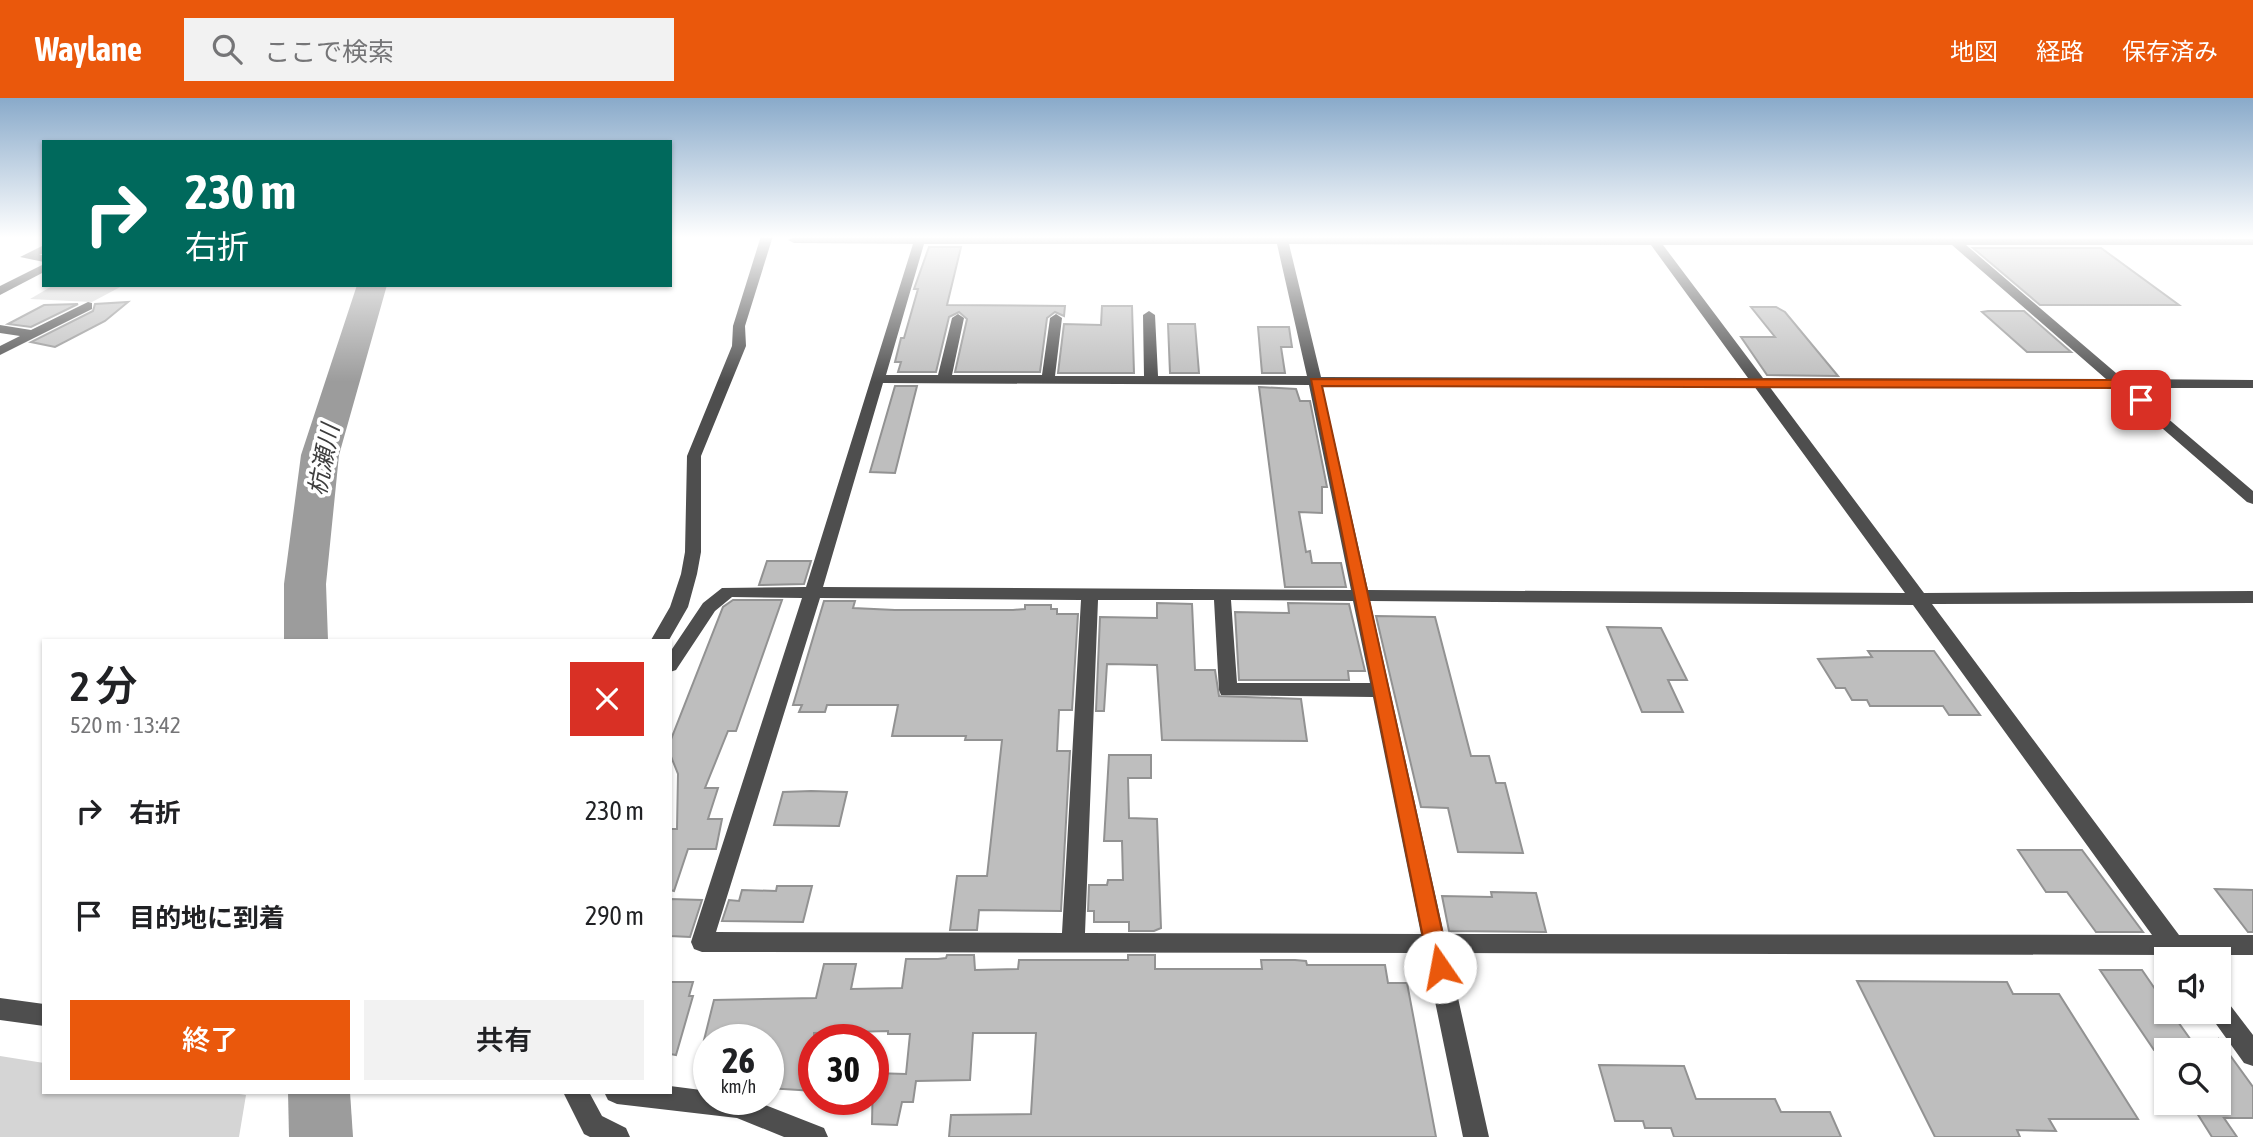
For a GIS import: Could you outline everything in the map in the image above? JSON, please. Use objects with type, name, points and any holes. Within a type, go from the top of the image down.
[{"type":"street","points":[[661,639],[678,607],[689,574],[693,552],[694,456],[739,346],[739,326],[752,284]]},
{"type":"street","points":[[906,284],[702,942],[1434,943],[2154,952]]},
{"type":"street","points":[[1292,284],[1476,1137]]},
{"type":"street","points":[[1687,284],[2173,947]]},
{"type":"street","points":[[2005,284],[2253,499]]},
{"type":"street","points":[[0,351],[88,306]]},
{"type":"street","points":[[1149,315],[1151,381]]},
{"type":"street","points":[[944,380],[958,318]]},
{"type":"street","points":[[1048,380],[1056,318]]},
{"type":"street","points":[[0,329],[33,334]]},
{"type":"street","points":[[878,379],[2253,384]]},
{"type":"street","points":[[672,663],[709,607],[728,592],[1920,599],[2253,597]]},
{"type":"street","points":[[1073,942],[1090,594]]},
{"type":"street","points":[[1222,595],[1228,690],[1380,690]]},
{"type":"street","points":[[2231,947],[2253,945]]},
{"type":"street","points":[[0,1010],[42,1015]]},
{"type":"street","points":[[2230,1024],[2253,1055]]},
{"type":"street","points":[[577,1094],[593,1125],[620,1136]]},
{"type":"street","points":[[635,1094],[737,1105],[815,1137]]},
{"type":"shaded area","points":[[51,287],[120,287],[92,302],[30,299]]},
{"type":"shaded area","points":[[0,1056],[42,1063],[42,1094],[246,1095],[239,1137],[0,1137]]},
{"type":"building","points":[[916,284],[952,284],[947,305],[1065,306],[1064,316],[1055,312],[1047,318],[1040,372],[955,372],[967,319],[959,312],[949,317],[936,372],[898,372],[901,362],[895,362],[918,289],[914,289]]},
{"type":"building","points":[[2016,284],[2151,284],[2179,305],[2040,305]]},
{"type":"building","points":[[128,302],[105,321],[55,347],[31,342],[93,311],[95,304]]},
{"type":"building","points":[[78,304],[31,327],[8,324],[44,305]]},
{"type":"building","points":[[1102,306],[1132,306],[1134,373],[1058,373],[1064,324],[1101,325]]},
{"type":"building","points":[[1751,307],[1776,307],[1785,312],[1838,376],[1767,375],[1741,337],[1775,337]]},
{"type":"building","points":[[2024,311],[2071,352],[2027,352],[1982,312]]},
{"type":"building","points":[[1168,324],[1195,324],[1199,373],[1170,373]]},
{"type":"building","points":[[1258,327],[1289,327],[1292,347],[1281,347],[1285,373],[1262,373]]},
{"type":"building","points":[[895,386],[917,386],[895,473],[870,472]]},
{"type":"building","points":[[1259,387],[1296,389],[1300,401],[1310,401],[1327,487],[1322,487],[1322,513],[1299,512],[1306,552],[1310,551],[1312,563],[1341,563],[1346,587],[1285,587]]},
{"type":"building","points":[[767,561],[811,561],[804,584],[759,585]]},
{"type":"building","points":[[733,600],[782,600],[736,731],[728,731],[705,788],[718,788],[708,819],[722,819],[716,849],[688,849],[674,891],[672,829],[677,829],[678,774],[672,759],[672,737],[723,607]]},
{"type":"building","points":[[824,601],[855,601],[853,608],[895,610],[1013,610],[1025,609],[1025,605],[1051,605],[1051,609],[1057,609],[1057,614],[1078,614],[1072,710],[1059,710],[1057,751],[1070,751],[1061,911],[979,910],[977,930],[950,930],[957,876],[987,876],[1002,740],[965,740],[966,736],[892,736],[898,705],[827,705],[825,712],[799,712],[802,705],[793,705]]},
{"type":"building","points":[[1157,603],[1192,604],[1195,670],[1215,670],[1219,696],[1301,699],[1307,741],[1162,740],[1157,665],[1107,664],[1104,711],[1096,711],[1100,617],[1157,618]]},
{"type":"building","points":[[1288,603],[1349,604],[1365,671],[1348,671],[1349,680],[1239,680],[1235,612],[1289,613]]},
{"type":"building","points":[[1376,616],[1435,617],[1471,756],[1489,756],[1496,783],[1505,783],[1523,853],[1458,852],[1448,808],[1421,807]]},
{"type":"building","points":[[1607,627],[1661,628],[1687,680],[1668,680],[1683,712],[1642,712]]},
{"type":"building","points":[[1868,651],[1934,651],[1980,715],[1949,715],[1943,706],[1870,706],[1867,700],[1852,700],[1845,688],[1836,688],[1818,659],[1872,657]]},
{"type":"building","points":[[1109,755],[1151,755],[1151,778],[1128,778],[1129,818],[1157,819],[1161,928],[1154,931],[1129,931],[1129,922],[1094,922],[1094,911],[1088,911],[1089,885],[1107,885],[1108,880],[1123,880],[1122,841],[1104,841]]},
{"type":"building","points":[[783,792],[847,792],[839,826],[774,825]]},
{"type":"building","points":[[2018,850],[2082,850],[2143,932],[2096,932],[2067,892],[2046,892]]},
{"type":"building","points":[[777,886],[812,886],[803,922],[722,921],[729,900],[739,901],[742,890],[776,891]]},
{"type":"building","points":[[2215,889],[2253,890],[2253,932],[2248,932]]},
{"type":"building","points":[[1491,892],[1536,893],[1546,932],[1449,931],[1442,896],[1492,897]]},
{"type":"building","points":[[672,899],[702,900],[690,937],[672,936]]},
{"type":"building","points":[[947,955],[974,955],[975,970],[1018,969],[1019,960],[1128,960],[1128,955],[1155,955],[1155,969],[1262,969],[1261,960],[1306,961],[1307,965],[1385,965],[1388,983],[1407,983],[1436,1137],[949,1137],[951,1115],[1031,1114],[1036,1033],[973,1033],[970,1080],[916,1081],[913,1102],[902,1102],[897,1125],[872,1124],[872,1115],[889,1115],[889,1073],[906,1074],[910,1034],[889,1034],[889,1024],[798,1024],[798,1090],[784,1089],[784,1024],[708,1024],[714,1000],[816,998],[824,964],[856,964],[851,989],[902,988],[906,959],[946,958]]},
{"type":"building","points":[[2100,970],[2142,970],[2154,988],[2154,1024],[2180,1024],[2189,1038],[2154,1038],[2154,1050]]},
{"type":"building","points":[[1857,981],[2007,982],[2013,994],[2059,994],[2138,1119],[2049,1119],[2056,1131],[2017,1130],[2020,1137],[1935,1137]]},
{"type":"building","points":[[672,982],[693,982],[689,996],[693,996],[676,1055],[672,1054]]},
{"type":"building","points":[[2231,1057],[2253,1087],[2253,1118],[2224,1118],[2237,1137],[2212,1137],[2198,1115],[2231,1115]]},
{"type":"building","points":[[1599,1065],[1684,1066],[1696,1099],[1775,1099],[1781,1112],[1830,1112],[1841,1137],[1674,1137],[1671,1128],[1645,1128],[1643,1121],[1615,1121]]},
{"type":"waterway","name":"杭瀬川","points":[[306,639],[305,584],[320,455],[371,287]]},
{"type":"waterway","name":"杭瀬川","points":[[319,1094],[321,1137]]},
{"type":"route","points":[[1440,967],[1315,382],[2122,384],[2141,400]]}]
